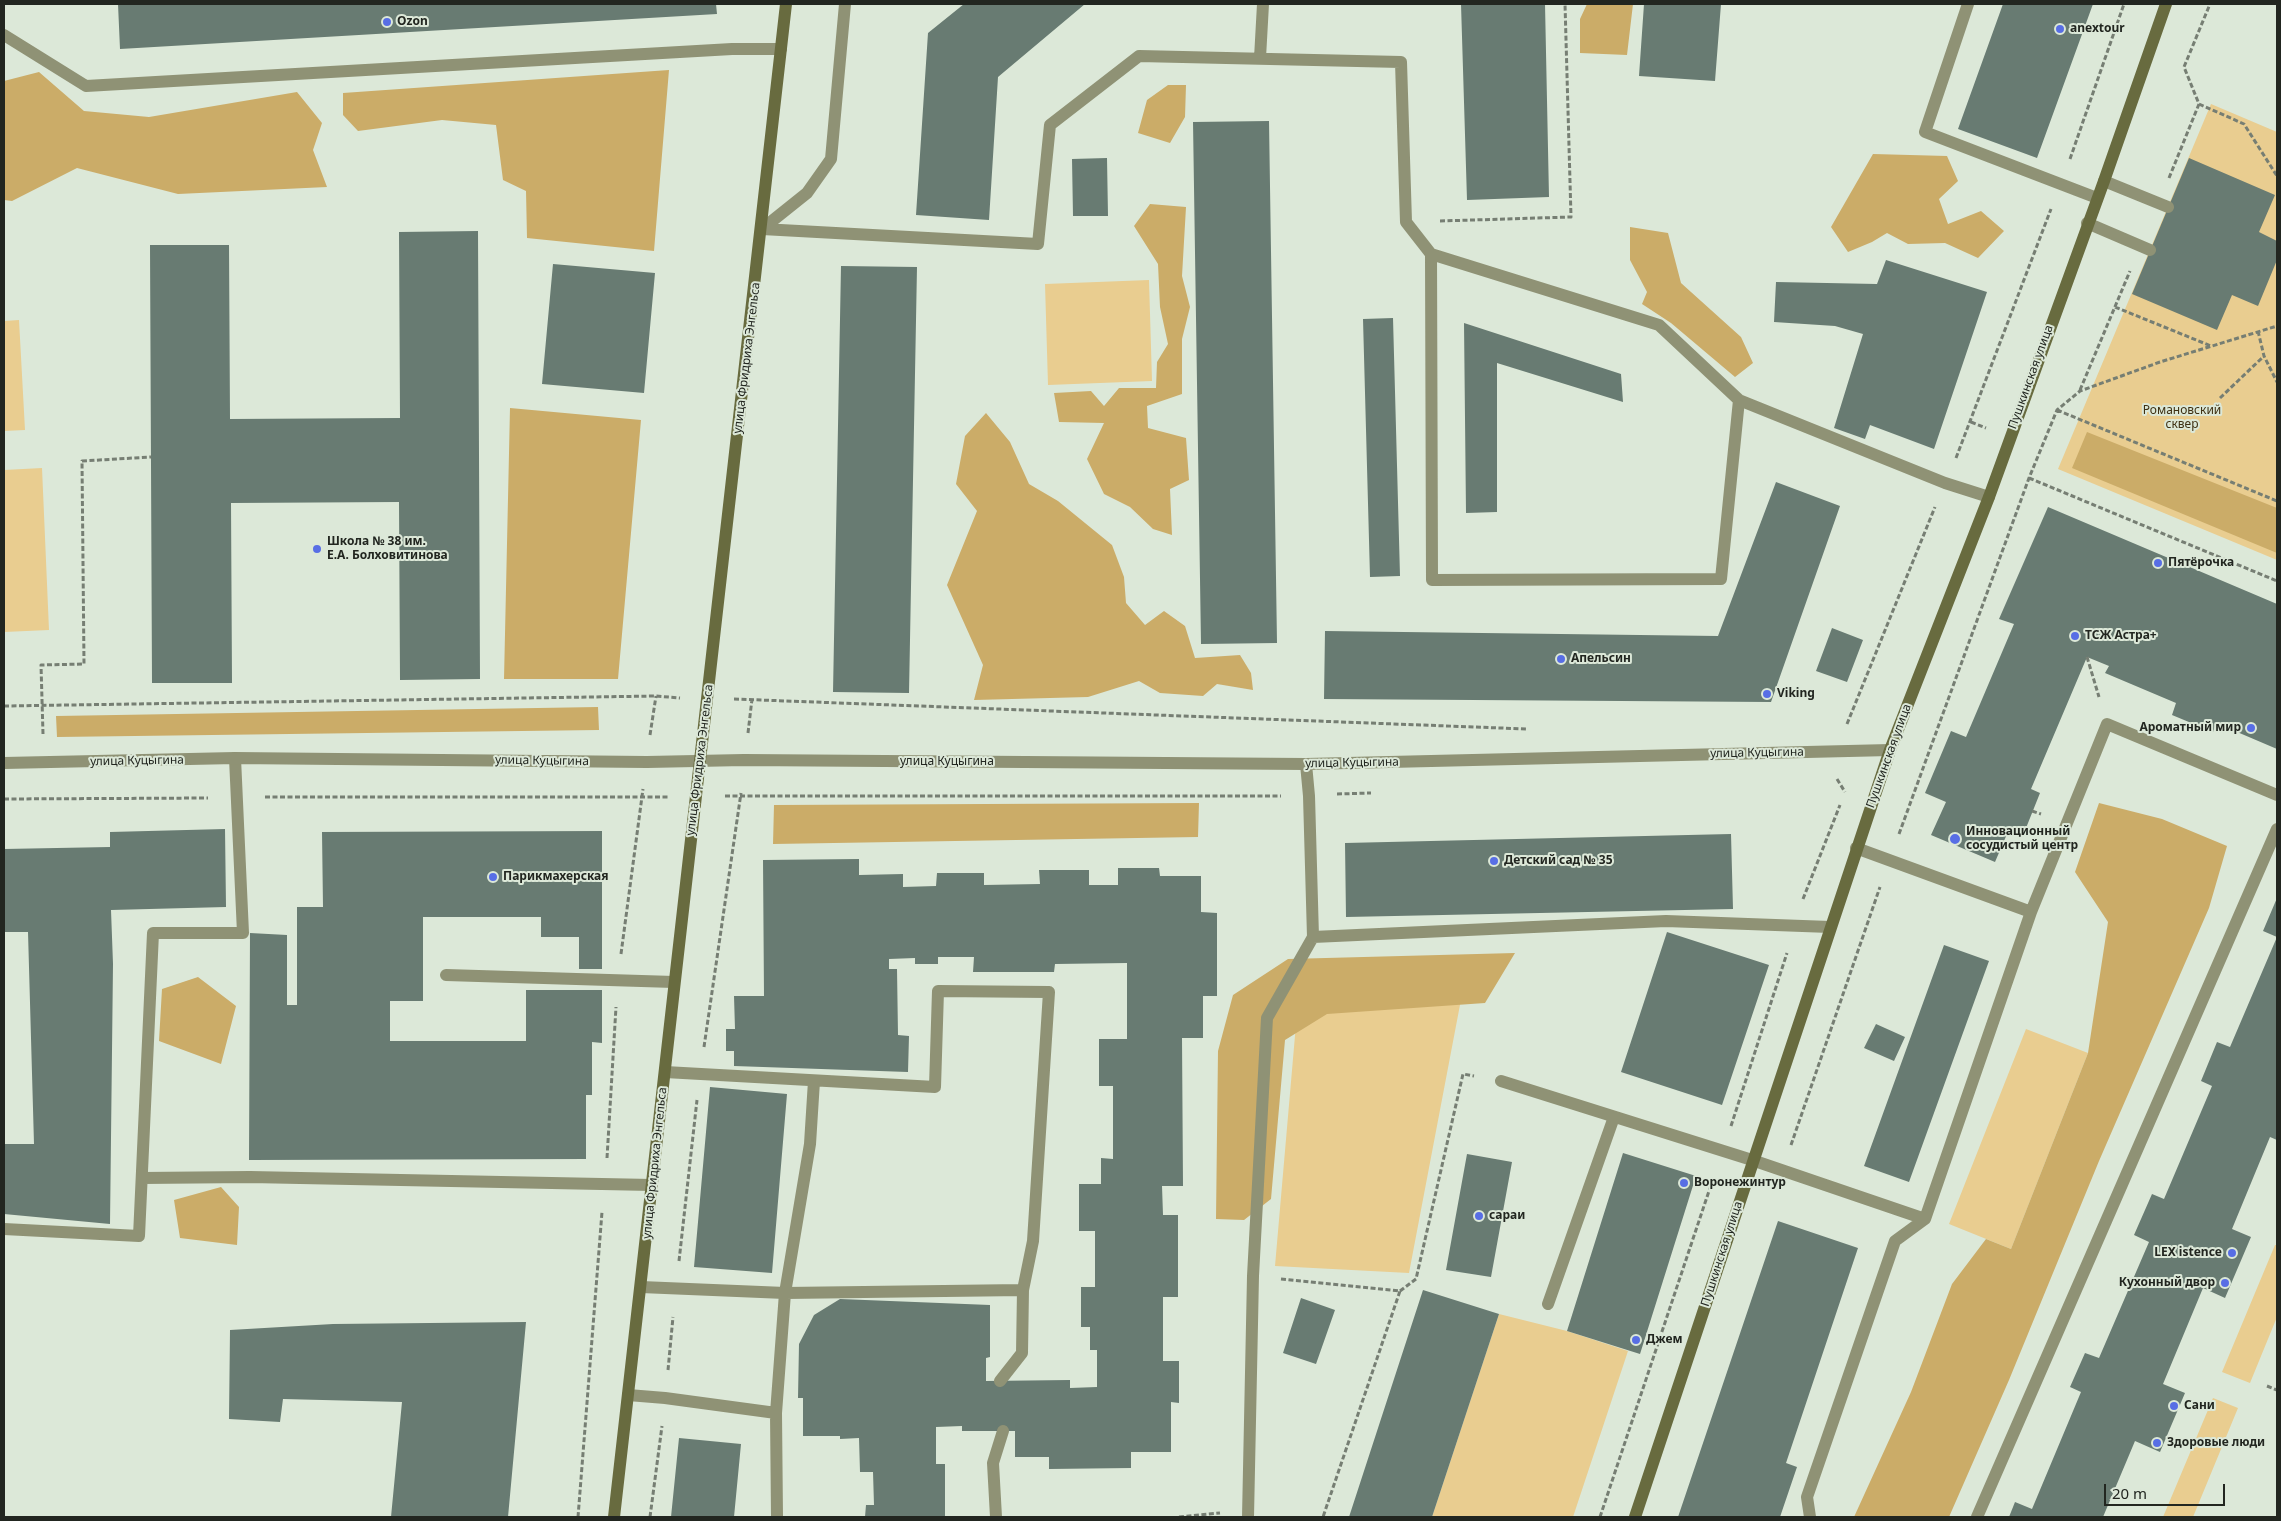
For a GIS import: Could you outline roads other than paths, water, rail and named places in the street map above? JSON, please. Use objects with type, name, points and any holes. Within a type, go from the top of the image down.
[{"type":"street","name":"улица Фридриха Энгельса","points":[[614,1517],[762,229],[786,4]]},
{"type":"street","points":[[762,229],[807,193],[831,159],[845,4]]},
{"type":"street","points":[[1260,58],[1263,4]]},
{"type":"street","points":[[1968,4],[1924,132],[2096,198]]},
{"type":"street","name":"Пушкинская улица","points":[[1635,1517],[1752,1160],[1890,750],[1989,496],[2096,198],[2104,181],[2166,4]]},
{"type":"street","points":[[4,36],[86,86],[732,49],[781,49]]},
{"type":"street","points":[[762,229],[1038,244],[1050,125],[1138,56],[1401,62],[1406,222],[1431,254],[1659,325],[1739,400],[1945,483],[1989,496]]},
{"type":"street","points":[[2104,181],[2168,207]]},
{"type":"street","points":[[2087,224],[2150,250]]},
{"type":"street","points":[[1431,254],[1432,580],[1720,579],[1739,400]]},
{"type":"street","points":[[1810,1517],[1807,1497],[1895,1241],[1924,1219],[2031,912],[2106,724],[2277,795]]},
{"type":"street","name":"улица Куцыгина","points":[[4,763],[236,758],[637,762],[1306,764],[1890,750]]},
{"type":"street","points":[[4,1229],[139,1236],[153,933],[243,933],[236,758]]},
{"type":"street","points":[[1248,1514],[1253,1276],[1267,1018],[1312,938],[1309,796],[1306,764]]},
{"type":"street","points":[[1977,1517],[2277,829]]},
{"type":"street","points":[[1856,848],[2031,912]]},
{"type":"street","points":[[1312,938],[1666,921],[1830,926]]},
{"type":"street","points":[[446,975],[674,982]]},
{"type":"street","points":[[665,1072],[935,1086],[938,991],[1049,992],[1033,1241],[1023,1290],[1022,1353],[1000,1381]]},
{"type":"street","points":[[777,1517],[776,1413],[785,1293],[810,1144],[814,1081]]},
{"type":"street","points":[[1501,1081],[1752,1160],[1924,1219]]},
{"type":"street","points":[[1548,1304],[1614,1117]]},
{"type":"street","points":[[142,1178],[250,1177],[652,1185]]},
{"type":"street","points":[[641,1287],[785,1293],[1023,1290]]},
{"type":"street","points":[[628,1395],[776,1413]]},
{"type":"street","points":[[996,1517],[993,1464],[1003,1431]]},
{"type":"place","name":"Ozon","points":[[387,22]]},
{"type":"place","name":"anextour","points":[[2060,29]]},
{"type":"place","name":"Школа № 38 им. Е.А. Болховитинова","points":[[317,549]]},
{"type":"place","name":"Пятёрочка","points":[[2158,563]]},
{"type":"place","name":"ТСЖ Астра+","points":[[2075,636]]},
{"type":"place","name":"Апельсин","points":[[1561,659]]},
{"type":"place","name":"Viking","points":[[1767,694]]},
{"type":"place","name":"Ароматный мир","points":[[2251,728]]},
{"type":"place","name":"Инновационный сосудистый центр","points":[[1955,839]]},
{"type":"place","name":"Детский сад № 35","points":[[1494,861]]},
{"type":"place","name":"Парикмахерская","points":[[493,877]]},
{"type":"place","name":"Воронежинтур","points":[[1684,1183]]},
{"type":"place","name":"сараи","points":[[1479,1216]]},
{"type":"place","name":"LEX istence","points":[[2232,1253]]},
{"type":"place","name":"Кухонный двор","points":[[2225,1283]]},
{"type":"place","name":"Джем","points":[[1636,1340]]},
{"type":"place","name":"Сани","points":[[2174,1406]]},
{"type":"place","name":"Здоровые люди","points":[[2157,1443]]},
{"type":"park label","name":"Романовский сквер","points":[[2182,418]]}]
